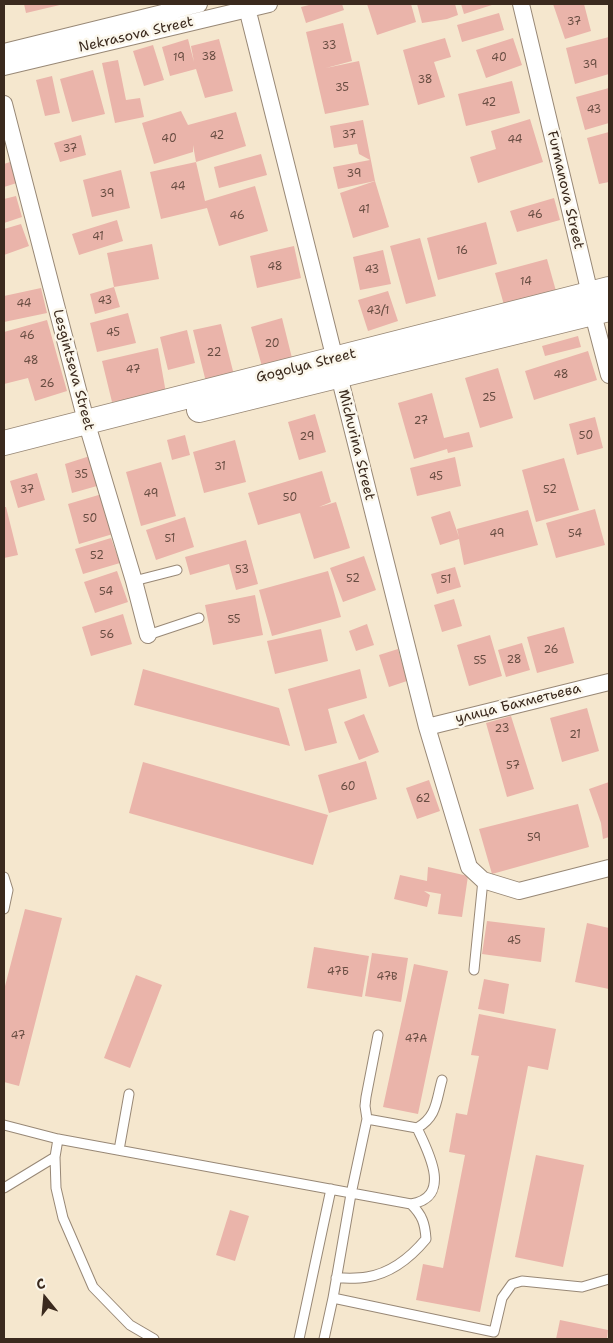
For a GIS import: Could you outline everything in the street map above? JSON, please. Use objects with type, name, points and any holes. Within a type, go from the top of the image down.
[{"type":"street","name":"Nekrasova Street","points":[[4,52],[199,4]]},
{"type":"street","name":"Nekrasova Street","points":[[4,67],[246,6],[269,4]]},
{"type":"street","name":"Furmanova Street","points":[[521,4],[600,302],[609,375]]},
{"type":"street","name":"Michurina Street","points":[[246,6],[427,727],[469,867],[483,880]]},
{"type":"street","name":"Lesgintseva Street","points":[[4,104],[88,429],[148,635]]},
{"type":"street","name":"Gogolya Street","points":[[4,443],[88,429],[600,302]]},
{"type":"street","name":"Gogolya Street","points":[[4,459],[88,429]]},
{"type":"street","name":"улица Бахметьева","points":[[427,727],[609,682]]},
{"type":"street","points":[[483,880],[519,891],[609,868]]},
{"type":"lane","points":[[134,582],[177,570]]},
{"type":"lane","points":[[148,635],[199,618]]},
{"type":"lane","points":[[4,877],[8,890],[4,909]]},
{"type":"lane","points":[[474,970],[483,880]]},
{"type":"lane","points":[[324,1339],[351,1194],[368,1119],[365,1106],[366,1097],[378,1035]]},
{"type":"lane","points":[[368,1119],[417,1128],[427,1122],[432,1116],[442,1080]]},
{"type":"lane","points":[[118,1150],[129,1094]]},
{"type":"lane","points":[[4,1125],[58,1139],[411,1204],[422,1202],[428,1198],[435,1173],[417,1128]]},
{"type":"lane","points":[[58,1139],[55,1157],[56,1188],[63,1218],[93,1287],[130,1325],[154,1339]]},
{"type":"lane","points":[[4,1188],[55,1157]]},
{"type":"lane","points":[[299,1339],[331,1189]]},
{"type":"lane","points":[[336,1278],[368,1277],[389,1271],[416,1252],[426,1239],[425,1224],[421,1214],[411,1204]]},
{"type":"lane","points":[[333,1298],[493,1336],[502,1298],[512,1284],[522,1281],[582,1287],[609,1279]]},
{"type":"building","points":[[24,4],[64,4],[26,13]]},
{"type":"building","points":[[313,4],[342,4],[344,10],[306,23],[301,7]]},
{"type":"building","points":[[367,4],[411,4],[416,22],[377,35]]},
{"type":"building","points":[[417,4],[455,4],[458,15],[447,19],[422,23]]},
{"type":"building","points":[[461,4],[495,4],[464,14]]},
{"type":"building","points":[[553,4],[584,4],[591,31],[565,39]]},
{"type":"building","points":[[499,13],[504,30],[462,42],[457,25]]},
{"type":"building","points":[[343,23],[352,61],[326,68],[359,61],[369,105],[325,114],[306,32]]},
{"type":"building","points":[[609,37],[609,74],[575,84],[566,48]]},
{"type":"building","points":[[445,38],[451,57],[434,62],[445,97],[418,105],[403,50]]},
{"type":"building","points":[[513,38],[522,65],[486,78],[476,50]]},
{"type":"building","points":[[188,39],[194,62],[191,46],[219,39],[233,91],[205,98],[196,69],[170,76],[162,47]]},
{"type":"building","points":[[153,45],[164,80],[144,86],[133,51]]},
{"type":"building","points":[[118,60],[126,100],[140,98],[144,117],[115,123],[102,63]]},
{"type":"building","points":[[93,70],[105,114],[72,122],[60,79]]},
{"type":"building","points":[[52,76],[60,113],[45,116],[36,80]]},
{"type":"building","points":[[512,81],[520,113],[466,126],[458,94]]},
{"type":"building","points":[[609,88],[609,123],[585,130],[576,97]]},
{"type":"building","points":[[181,111],[188,125],[236,112],[246,146],[196,162],[193,145],[193,152],[154,164],[142,123]]},
{"type":"building","points":[[530,119],[543,162],[478,183],[470,157],[496,149],[491,131]]},
{"type":"building","points":[[363,120],[375,181],[338,189],[333,167],[370,160],[359,154],[357,144],[334,148],[330,126]]},
{"type":"building","points":[[609,132],[609,182],[599,184],[587,138]]},
{"type":"building","points":[[81,135],[86,155],[60,162],[54,143]]},
{"type":"building","points":[[261,154],[267,175],[219,188],[214,167]]},
{"type":"building","points":[[13,161],[20,182],[4,187],[4,164]]},
{"type":"building","points":[[196,162],[205,201],[255,186],[268,231],[219,246],[207,208],[161,219],[150,172]]},
{"type":"building","points":[[121,170],[130,208],[92,217],[83,180]]},
{"type":"building","points":[[375,181],[389,227],[353,238],[340,193]]},
{"type":"building","points":[[16,196],[22,217],[4,223],[4,199]]},
{"type":"building","points":[[554,198],[560,220],[517,232],[510,211]]},
{"type":"building","points":[[117,220],[123,241],[79,255],[72,234]]},
{"type":"building","points":[[486,222],[497,264],[438,280],[427,238]]},
{"type":"building","points":[[21,224],[29,246],[4,255],[4,229]]},
{"type":"building","points":[[420,238],[436,296],[406,304],[390,246]]},
{"type":"building","points":[[152,244],[159,279],[114,287],[107,253]]},
{"type":"building","points":[[294,246],[301,278],[257,288],[250,256]]},
{"type":"building","points":[[383,250],[391,284],[360,290],[353,257]]},
{"type":"building","points":[[547,259],[556,291],[504,305],[495,273]]},
{"type":"building","points":[[114,287],[120,307],[95,314],[90,294]]},
{"type":"building","points":[[41,288],[47,313],[4,322],[4,296]]},
{"type":"building","points":[[388,291],[398,321],[368,331],[358,300]]},
{"type":"building","points":[[128,313],[136,343],[97,352],[90,323]]},
{"type":"building","points":[[282,318],[293,362],[263,370],[251,327]]},
{"type":"building","points":[[47,320],[67,391],[35,401],[28,378],[4,384],[4,332]]},
{"type":"building","points":[[221,324],[234,375],[206,382],[193,330]]},
{"type":"building","points":[[187,330],[195,363],[168,370],[160,337]]},
{"type":"building","points":[[578,336],[581,347],[545,356],[542,346]]},
{"type":"building","points":[[158,348],[166,393],[112,402],[102,361]]},
{"type":"building","points":[[588,351],[597,380],[534,400],[525,371]]},
{"type":"building","points":[[498,368],[513,418],[480,428],[465,378]]},
{"type":"building","points":[[432,393],[444,438],[469,432],[473,447],[448,453],[447,449],[414,459],[398,403]]},
{"type":"building","points":[[315,414],[326,452],[299,460],[288,422]]},
{"type":"building","points":[[595,417],[603,448],[577,455],[569,424]]},
{"type":"building","points":[[185,435],[190,455],[172,460],[167,440]]},
{"type":"building","points":[[235,440],[246,482],[204,493],[193,452]]},
{"type":"building","points":[[90,456],[97,486],[72,493],[65,464]]},
{"type":"building","points":[[455,457],[461,486],[417,496],[410,468]]},
{"type":"building","points":[[564,458],[579,510],[536,522],[522,470]]},
{"type":"building","points":[[161,462],[176,516],[141,526],[126,472]]},
{"type":"building","points":[[322,471],[331,502],[319,507],[336,502],[350,548],[314,559],[300,513],[258,525],[248,493]]},
{"type":"building","points":[[37,473],[45,500],[18,508],[10,481]]},
{"type":"building","points":[[102,494],[113,534],[79,544],[68,504]]},
{"type":"building","points":[[4,507],[6,507],[18,555],[4,558]]},
{"type":"building","points":[[595,509],[605,545],[556,558],[546,523]]},
{"type":"building","points":[[528,510],[538,545],[464,565],[459,539],[440,545],[431,517],[450,511],[459,537],[457,529]]},
{"type":"building","points":[[185,517],[194,547],[156,560],[146,530]]},
{"type":"building","points":[[111,538],[120,563],[83,574],[75,549]]},
{"type":"building","points":[[246,540],[258,584],[236,590],[229,564],[190,575],[185,557]]},
{"type":"building","points":[[364,556],[376,590],[343,602],[330,568]]},
{"type":"building","points":[[455,567],[461,587],[437,594],[431,574]]},
{"type":"building","points":[[117,571],[128,602],[95,613],[84,582]]},
{"type":"building","points":[[328,571],[341,617],[272,636],[259,590]]},
{"type":"building","points":[[255,595],[263,635],[213,645],[205,605]]},
{"type":"building","points":[[454,599],[462,626],[442,632],[434,605]]},
{"type":"building","points":[[123,614],[132,644],[91,656],[82,627]]},
{"type":"building","points":[[367,624],[374,645],[356,651],[349,631]]},
{"type":"building","points":[[564,627],[574,663],[537,673],[527,637]]},
{"type":"building","points":[[321,629],[328,661],[275,674],[267,641]]},
{"type":"building","points":[[490,635],[502,676],[469,686],[457,645]]},
{"type":"building","points":[[522,643],[530,670],[506,677],[498,650]]},
{"type":"building","points":[[398,649],[407,681],[389,687],[379,655]]},
{"type":"building","points":[[143,669],[279,708],[290,746],[134,705]]},
{"type":"building","points":[[360,669],[367,698],[328,709],[337,743],[305,751],[288,689]]},
{"type":"building","points":[[587,708],[599,751],[562,762],[550,718]]},
{"type":"building","points":[[364,714],[379,752],[359,760],[344,722]]},
{"type":"building","points":[[511,716],[534,789],[507,797],[486,723]]},
{"type":"building","points":[[366,761],[377,799],[329,813],[318,775]]},
{"type":"building","points":[[143,762],[328,815],[313,865],[129,813]]},
{"type":"building","points":[[429,780],[440,811],[417,819],[406,788]]},
{"type":"building","points":[[609,782],[609,837],[603,839],[601,823],[589,789]]},
{"type":"building","points":[[578,804],[589,847],[492,874],[479,829]]},
{"type":"building","points":[[428,867],[468,876],[462,917],[438,914],[441,894],[424,891],[430,895],[427,907],[394,899],[400,875],[427,881]]},
{"type":"building","points":[[25,909],[62,918],[19,1086],[4,1082],[4,990]]},
{"type":"building","points":[[487,921],[545,928],[541,962],[482,954]]},
{"type":"building","points":[[587,923],[609,928],[609,989],[575,982]]},
{"type":"building","points":[[314,947],[369,956],[362,997],[307,988]]},
{"type":"building","points":[[372,953],[408,958],[401,1002],[365,996]]},
{"type":"building","points":[[414,964],[448,971],[418,1114],[383,1107]]},
{"type":"building","points":[[136,975],[162,985],[130,1068],[104,1058]]},
{"type":"building","points":[[484,979],[509,984],[504,1014],[478,1009]]},
{"type":"building","points":[[479,1014],[556,1029],[548,1070],[528,1066],[480,1312],[416,1300],[423,1264],[443,1268],[465,1155],[449,1152],[456,1113],[467,1115],[479,1056],[471,1055]]},
{"type":"building","points":[[536,1155],[584,1165],[563,1267],[515,1257]]},
{"type":"building","points":[[230,1210],[249,1216],[235,1261],[216,1255]]},
{"type":"building","points":[[560,1320],[608,1330],[607,1339],[556,1339]]}]
